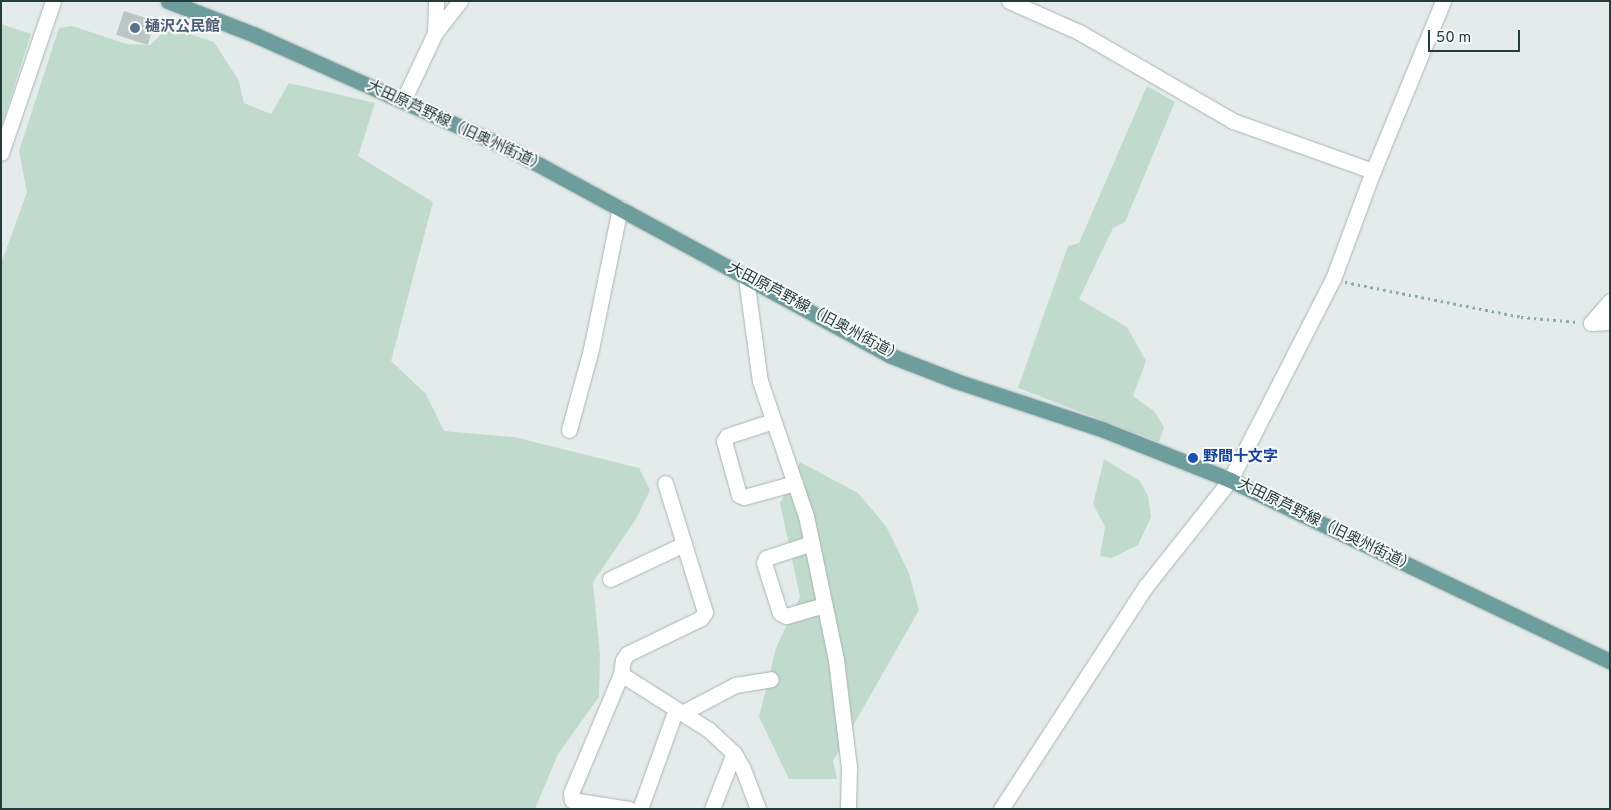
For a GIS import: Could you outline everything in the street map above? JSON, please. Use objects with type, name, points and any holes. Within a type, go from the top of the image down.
[{"type":"main road","name":"大田原芦野線（旧奥州街道）","points":[[168,1],[255,35],[510,149],[889,355],[956,381],[1104,430],[1230,480],[1610,661]]},
{"type":"street","points":[[1,154],[53,1]]},
{"type":"street","points":[[435,33],[436,1]]},
{"type":"street","points":[[403,101],[435,33],[460,1]]},
{"type":"street","points":[[1009,1],[1079,32],[1233,121],[1373,172]]},
{"type":"street","points":[[1001,809],[1146,586],[1230,480],[1333,279],[1373,172],[1444,1]]},
{"type":"street","points":[[569,430],[592,349],[620,208]]},
{"type":"street","points":[[746,278],[760,381],[795,483],[812,543],[836,660],[849,767],[848,809]]},
{"type":"street","points":[[1591,324],[1610,301]]},
{"type":"street","points":[[1591,324],[1610,322]]},
{"type":"street","points":[[773,421],[727,436],[724,441],[739,495],[744,497],[795,483]]},
{"type":"street","points":[[629,809],[572,800],[571,793],[627,654],[701,618],[705,612],[664,483]]},
{"type":"street","points":[[812,543],[766,558],[764,563],[780,613],[786,616],[824,605]]},
{"type":"street","points":[[610,580],[684,544]]},
{"type":"street","points":[[620,674],[709,730],[734,753],[744,769],[758,809]]},
{"type":"street","points":[[640,809],[679,711],[735,685],[771,679]]},
{"type":"street","points":[[712,809],[734,753]]},
{"type":"path","points":[[1333,279],[1521,317],[1591,324]]},
{"type":"green space","points":[[1,24],[31,34],[1,128]]},
{"type":"green space","points":[[72,26],[127,44],[150,45],[169,27],[214,42],[239,81],[244,103],[271,114],[289,83],[375,103],[358,156],[433,202],[391,361],[426,394],[444,431],[514,437],[639,468],[650,490],[636,519],[593,582],[600,655],[599,697],[558,754],[535,809],[1,809],[1,264],[27,192],[19,151],[59,28]]},
{"type":"green space","points":[[1147,86],[1175,102],[1125,222],[1113,228],[1079,299],[1127,327],[1146,361],[1133,396],[1154,411],[1164,427],[1159,442],[1018,388],[1068,246],[1079,243]]},
{"type":"green space","points":[[1104,459],[1140,481],[1148,496],[1151,517],[1138,545],[1112,558],[1100,556],[1105,527],[1093,504]]},
{"type":"green space","points":[[800,462],[858,493],[886,526],[909,573],[919,610],[833,761],[837,779],[789,779],[759,717],[776,648],[800,597],[780,503]]},
{"type":"building","name":"樋沢公民館","points":[[124,11],[155,21],[148,45],[116,35]]},
{"type":"place","name":"樋沢公民館","points":[[135,28]]},
{"type":"place","name":"野間十文字","points":[[1193,458]]}]
